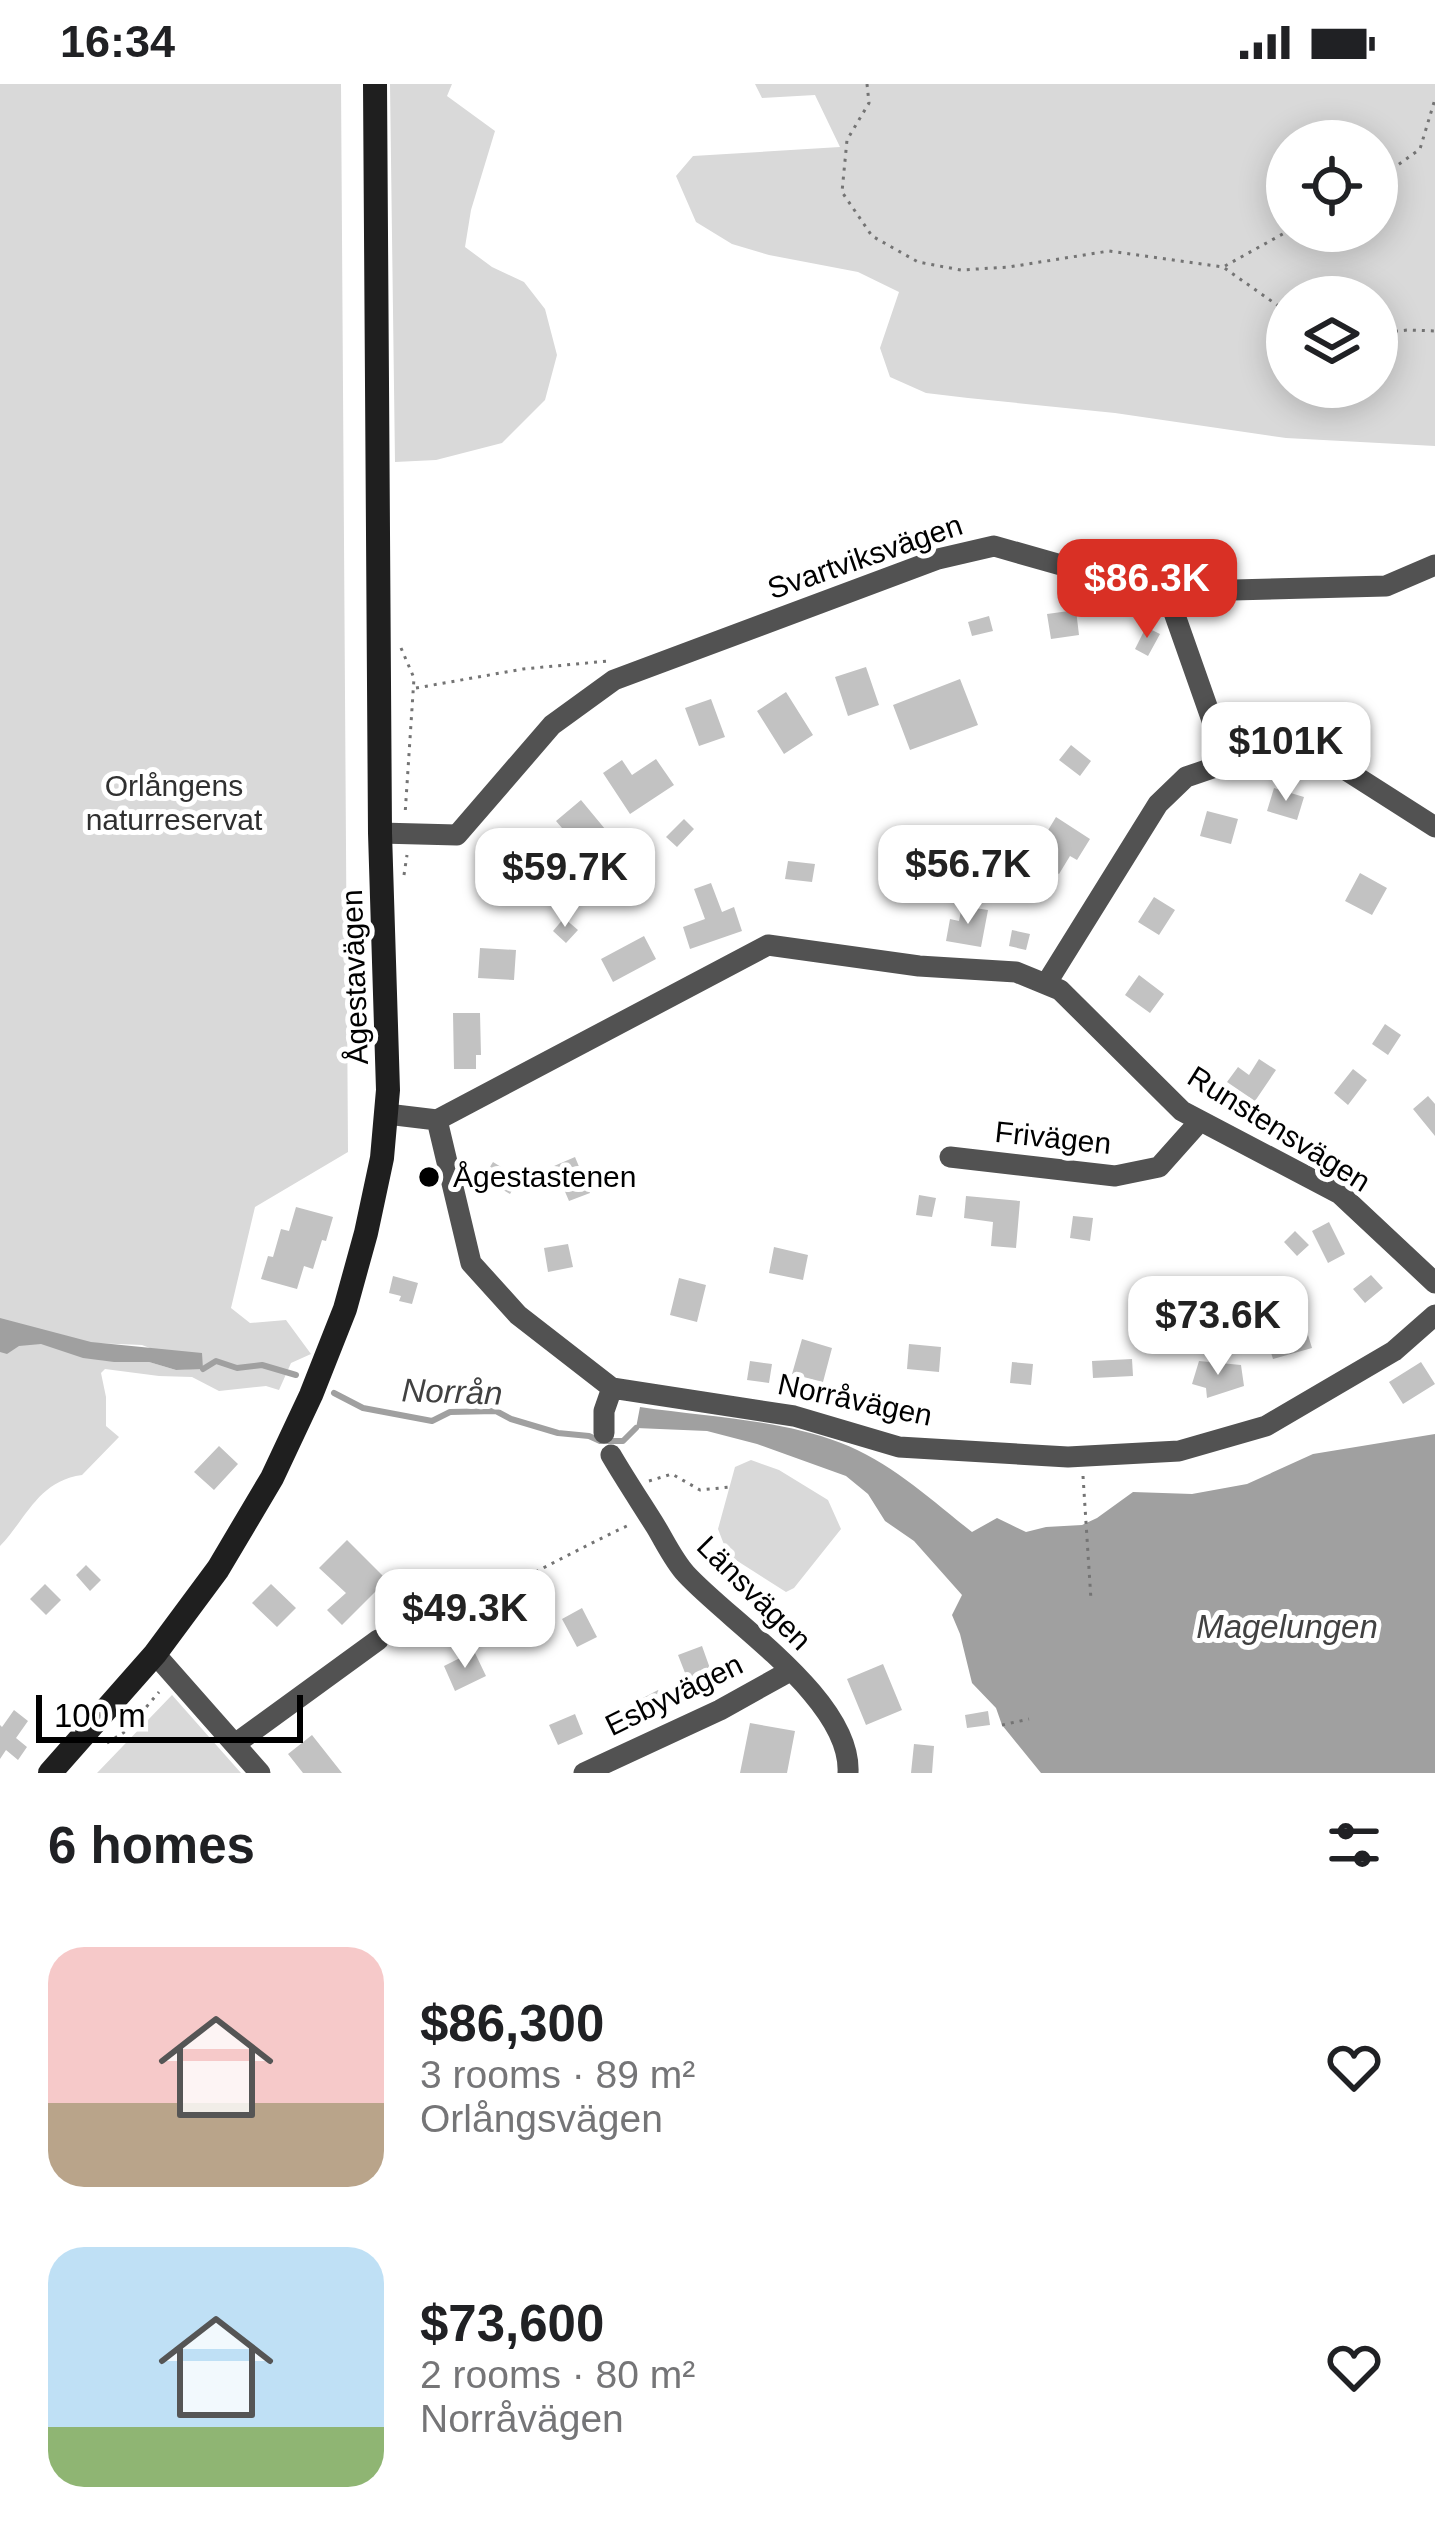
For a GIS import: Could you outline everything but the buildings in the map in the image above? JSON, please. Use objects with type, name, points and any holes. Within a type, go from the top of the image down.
[{"type":"main road","name":"Ågestavägen","points":[[50,1773],[154,1654],[229,1551],[272,1478],[345,1309],[382,1158],[387,1114],[380,833],[375,84]]},
{"type":"street","name":"Svartviksvägen","points":[[380,833],[457,836],[552,724],[614,680],[938,559],[994,546],[1121,582],[1194,591],[1387,586],[1435,566]]},
{"type":"street","points":[[1165,587],[1227,764]]},
{"type":"street","points":[[1046,984],[1158,804],[1186,777],[1252,755],[1340,767],[1435,827]]},
{"type":"street","name":"Runstensvägen","points":[[437,1120],[768,945],[919,966],[1016,972],[1060,990],[1182,1112],[1340,1195],[1435,1283]]},
{"type":"street","points":[[387,1114],[437,1120]]},
{"type":"street","name":"Norråvägen","points":[[437,1120],[471,1263],[518,1315],[612,1388],[794,1416],[899,1447],[1069,1457],[1178,1450],[1266,1426],[1394,1352],[1435,1315]]},
{"type":"street","name":"Frivägen","points":[[950,1157],[1115,1176],[1159,1168],[1200,1121]]},
{"type":"street","name":"Länsvägen","points":[[612,1388],[604,1411],[608,1444],[630,1486],[684,1572],[822,1707],[839,1733],[848,1773]]},
{"type":"street","points":[[235,1744],[378,1640]]},
{"type":"street","points":[[154,1654],[260,1773]]},
{"type":"street","name":"Esbyvägen","points":[[584,1773],[720,1711],[790,1671]]},
{"type":"path","points":[[867,84],[869,103],[847,140],[842,191],[872,236],[918,262],[961,270],[1109,251],[1223,267],[1266,297]]},
{"type":"path","points":[[1398,165],[1420,149],[1435,99]]},
{"type":"path","points":[[1223,267],[1266,243]]},
{"type":"path","points":[[1398,330],[1435,331]]},
{"type":"path","points":[[414,688],[593,661],[628,662],[638,671]]},
{"type":"path","points":[[630,1486],[672,1474],[700,1490],[730,1487]]},
{"type":"path","points":[[1083,1487],[1091,1600]]},
{"type":"path","points":[[378,1640],[436,1621],[649,1515]]},
{"type":"path","points":[[110,1742],[157,1695]]},
{"type":"path","points":[[1002,1725],[1029,1720]]},
{"type":"green space","name":"Orlångens naturreservat","points":[[0,84],[341,84],[348,1152],[255,1207],[231,1308],[250,1323],[286,1320],[311,1354],[291,1363],[279,1390],[266,1386],[219,1391],[192,1377],[105,1369],[101,1373],[106,1426],[119,1437],[82,1475],[44,1493],[0,1546]],"holes":[[[94,1343],[142,1345],[203,1368],[176,1370],[149,1362],[99,1360]]]},
{"type":"green space","points":[[390,84],[452,84],[447,96],[495,131],[465,247],[524,282],[545,309],[557,355],[545,400],[502,443],[436,460],[395,462]]},
{"type":"green space","points":[[755,84],[1435,84],[1435,446],[1286,438],[926,393],[890,377],[880,348],[899,292],[858,272],[732,244],[696,222],[676,176],[693,156],[840,147],[815,95],[762,98]]},
{"type":"green space","points":[[751,1460],[779,1470],[828,1500],[841,1529],[786,1592],[728,1555],[718,1529],[735,1467]]},
{"type":"green space","points":[[172,1695],[241,1773],[97,1773]]},
{"type":"water","points":[[0,1318],[91,1342],[202,1353],[203,1369],[83,1358],[41,1344],[19,1346],[7,1354],[0,1352]]},
{"type":"water","name":"Magelungen","points":[[640,1407],[767,1424],[841,1443],[894,1471],[972,1532],[997,1518],[1026,1532],[1082,1525],[1133,1492],[1192,1494],[1247,1484],[1313,1454],[1435,1434],[1435,1773],[1041,1773],[1002,1725],[996,1708],[972,1683],[952,1615],[962,1595],[914,1541],[885,1521],[868,1494],[846,1476],[757,1444],[707,1431],[636,1428]]},
{"type":"waterway","name":"Norrån","points":[[203,1369],[216,1361],[237,1368],[262,1365],[296,1375]]},
{"type":"waterway","name":"Norrån","points":[[334,1393],[363,1408],[432,1421],[450,1412],[496,1411],[558,1433],[600,1441],[623,1441],[636,1428]]},
{"type":"place","name":"Ågestastenen","points":[[429,1177]]}]
